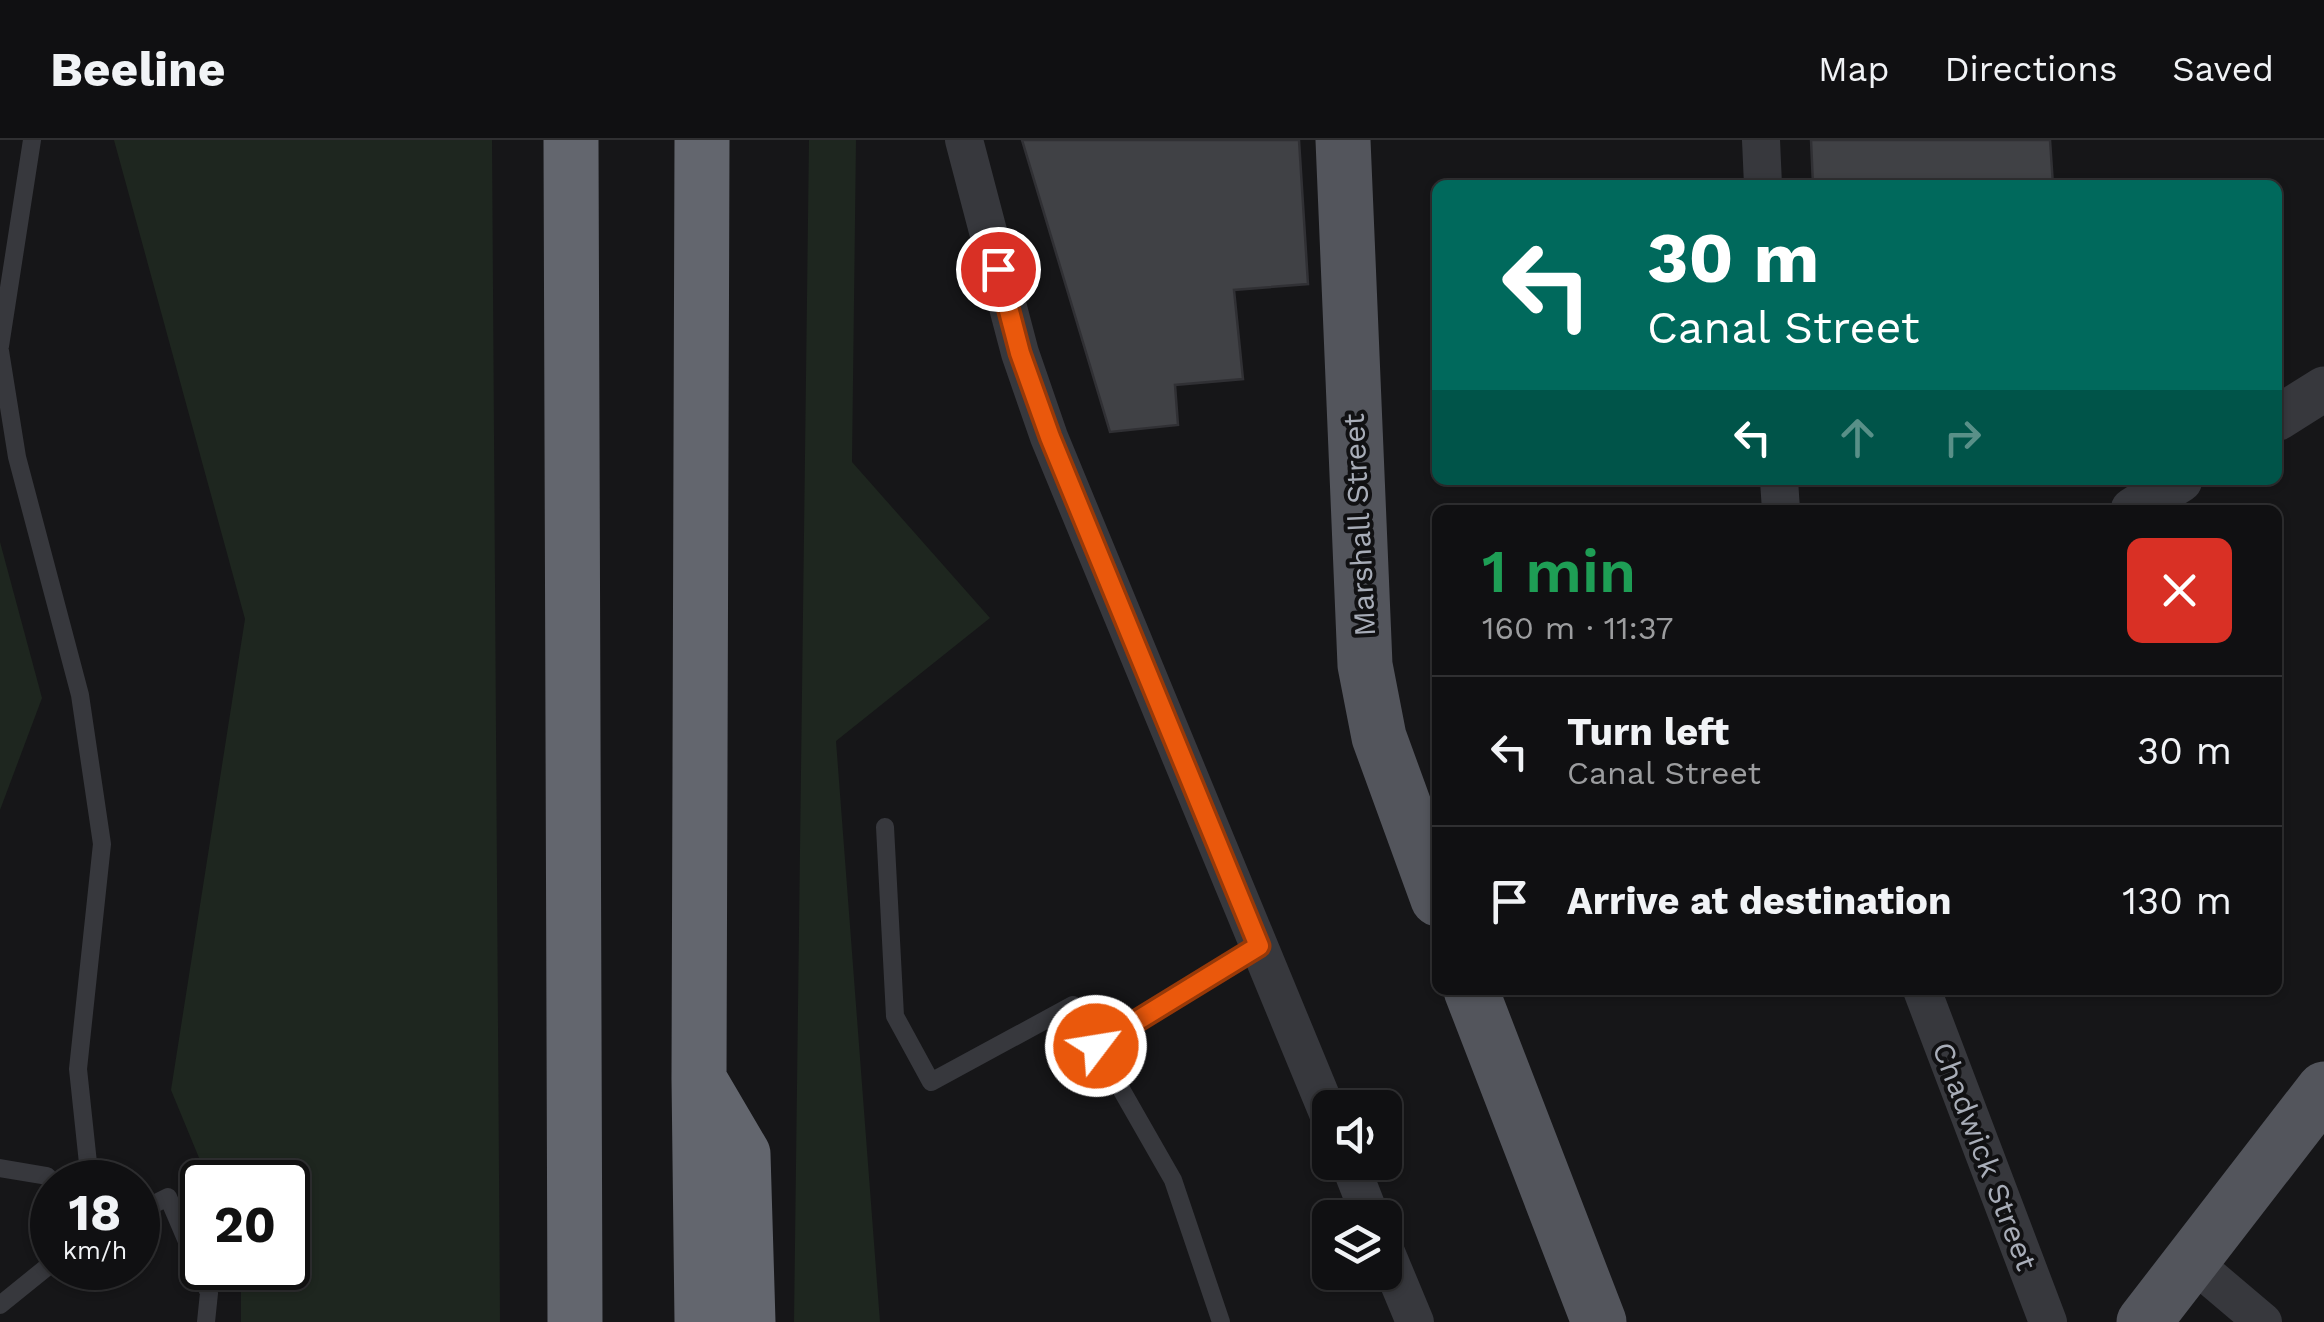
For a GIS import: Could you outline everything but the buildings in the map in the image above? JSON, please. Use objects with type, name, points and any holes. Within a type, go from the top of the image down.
[{"type":"highway","points":[[571,140],[575,1322]]},
{"type":"highway","points":[[702,140],[698,1079],[702,1322]]},
{"type":"highway","points":[[698,1079],[743,1154],[748,1322]]},
{"type":"main road","name":"Marshall Street","points":[[1343,140],[1365,665],[1378,737],[1420,797],[1432,864]]},
{"type":"main road","points":[[1473,995],[1599,1322]]},
{"type":"main road","points":[[2144,1322],[2324,1089]]},
{"type":"street","points":[[964,140],[1020,353],[1050,437],[1318,1090]]},
{"type":"street","points":[[1761,140],[1763,180]]},
{"type":"street","points":[[2282,415],[2324,389]]},
{"type":"street","points":[[2141,505],[2172,485]]},
{"type":"street","name":"Chadwick Street","points":[[1924,995],[2048,1322]]},
{"type":"street","points":[[2190,1262],[2262,1322]]},
{"type":"street","points":[[1402,1290],[1415,1322]]},
{"type":"lane","points":[[32,140],[0,349],[16,457],[80,694],[102,844],[78,1069],[88,1160]]},
{"type":"lane","points":[[885,827],[895,1016],[931,1082],[1073,1005],[1173,1180],[1222,1322]]},
{"type":"lane","points":[[1096,1046],[1259,946]]},
{"type":"lane","points":[[0,1168],[30,1173]]},
{"type":"lane","points":[[160,1202],[168,1198],[209,1293],[206,1322]]},
{"type":"lane","points":[[0,1306],[30,1281]]},
{"type":"shaded area","points":[[114,140],[492,140],[500,1322],[241,1322],[241,1290],[310,1290],[310,1160],[200,1160],[171,1090],[245,619]]},
{"type":"shaded area","points":[[809,140],[856,140],[852,462],[990,618],[836,741],[880,1322],[794,1322]]},
{"type":"shaded area","points":[[0,542],[42,698],[0,810]]},
{"type":"route","points":[[998,269],[1020,353],[1083,523],[1259,946],[1096,1046]]}]
